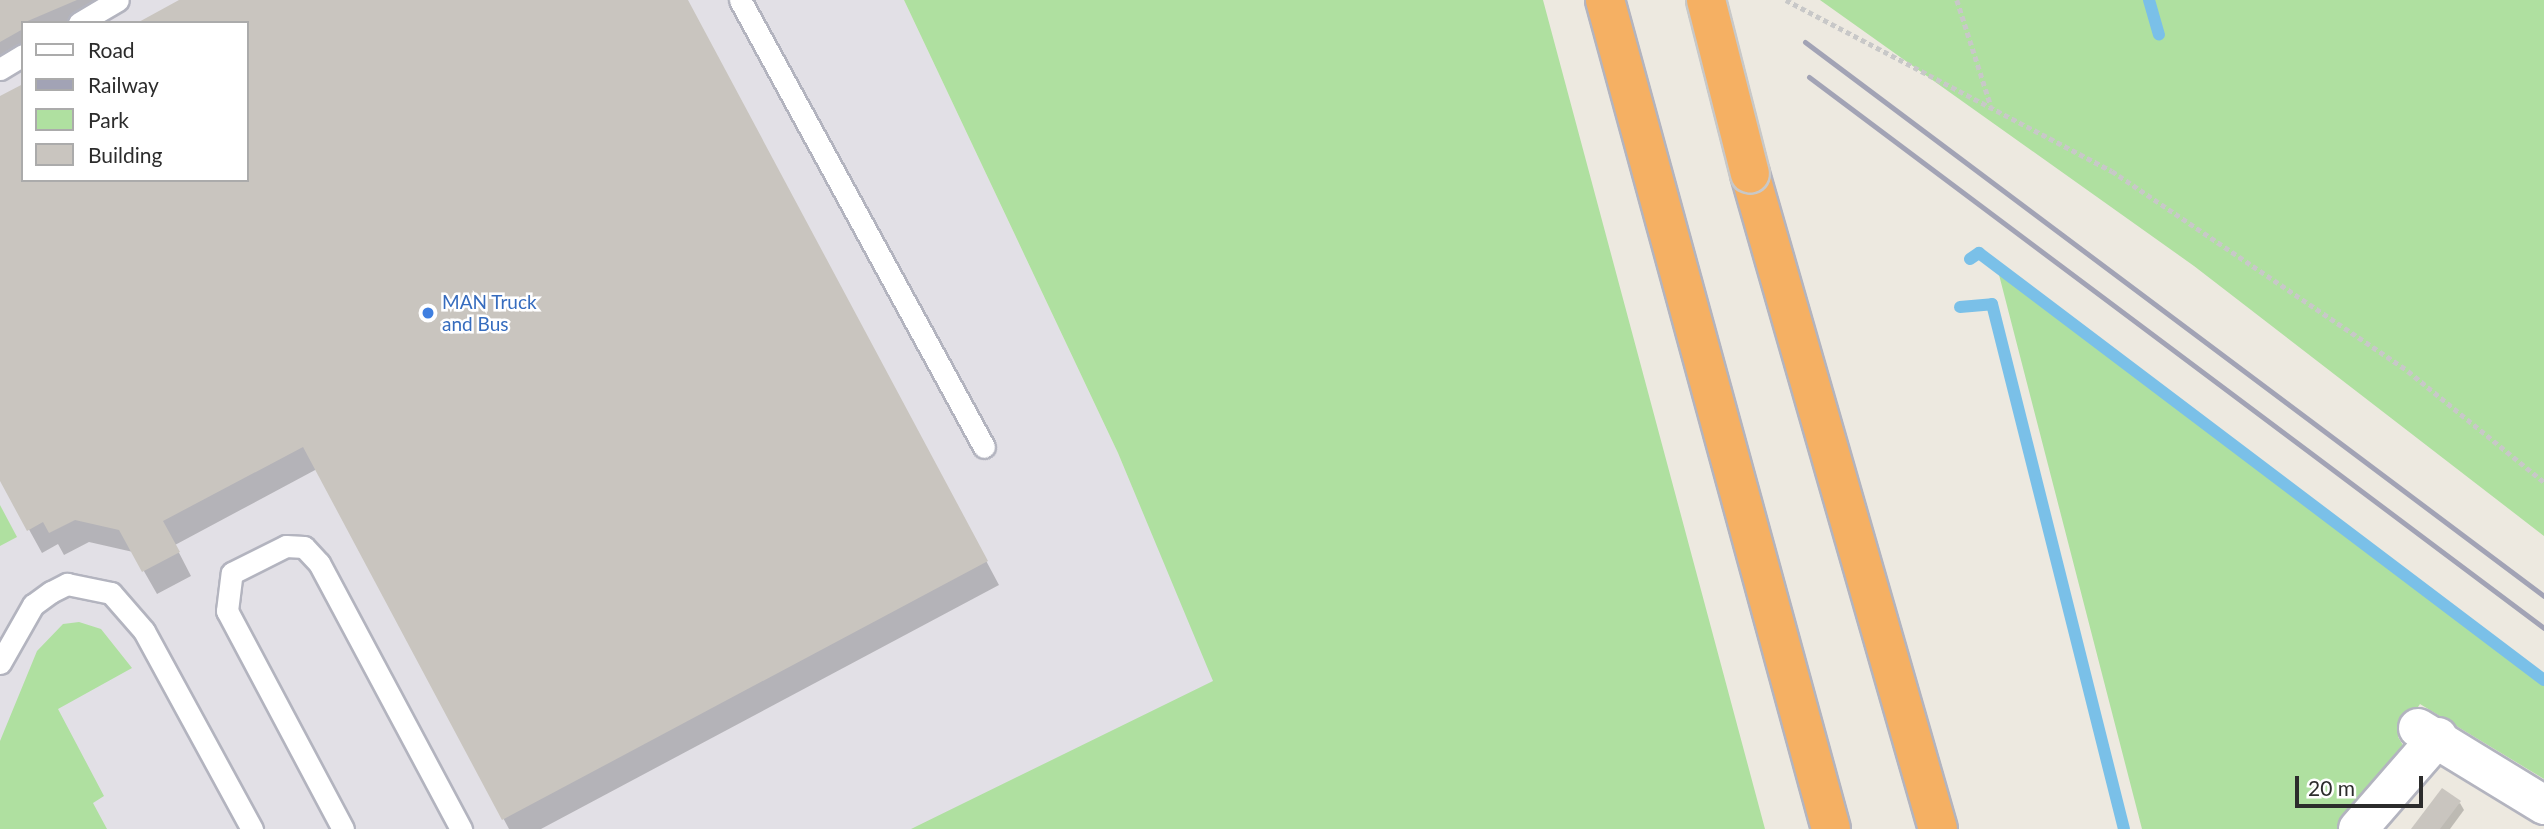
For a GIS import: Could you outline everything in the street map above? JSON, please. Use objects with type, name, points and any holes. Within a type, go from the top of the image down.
[{"type":"highway","points":[[1605,0],[1830,829]]},
{"type":"highway","points":[[1706,0],[1750,174],[1938,829]]},
{"type":"street","points":[[2358,829],[2428,733],[2544,805]]},
{"type":"lane","points":[[82,21],[118,0]]},
{"type":"lane","points":[[740,0],[985,447]]},
{"type":"lane","points":[[0,69],[21,56]]},
{"type":"lane","points":[[343,829],[227,611],[232,573],[286,546],[304,547],[319,563],[461,829]]},
{"type":"lane","points":[[0,663],[18,625],[51,592],[67,584],[111,593],[144,631],[252,829]]},
{"type":"path","points":[[1786,0],[2112,171],[2408,371],[2544,482]]},
{"type":"path","points":[[1957,0],[1991,106]]},
{"type":"shaded area","points":[[0,0],[904,0],[1118,453],[1277,829],[0,829]]},
{"type":"green space","points":[[904,0],[1543,0],[1765,829],[911,829],[1213,681],[1118,453]]},
{"type":"green space","points":[[1820,0],[2544,0],[2544,536],[2194,266]]},
{"type":"green space","points":[[1997,267],[2544,680],[2544,779],[2420,704],[2398,737],[2407,752],[2345,829],[2142,829]]},
{"type":"green space","points":[[0,505],[17,537],[0,546]]},
{"type":"green space","points":[[79,622],[101,629],[132,668],[58,709],[104,796],[93,803],[107,829],[0,829],[0,741],[37,651],[63,624]]},
{"type":"building","points":[[0,0],[77,0],[28,21],[21,21],[21,30],[0,42]]},
{"type":"building","name":"MAN Truck and Bus","points":[[179,0],[688,0],[988,561],[502,820],[303,447],[163,521],[180,552],[142,572],[119,530],[75,520],[49,533],[43,522],[27,531],[0,481],[0,96],[21,85],[21,182],[248,182],[248,21],[141,21]]},
{"type":"building","points":[[2442,788],[2461,801],[2440,829],[2411,829]]},
{"type":"waterway","points":[[2149,0],[2159,35]]},
{"type":"waterway","points":[[1970,259],[1979,253],[2544,680]]},
{"type":"waterway","points":[[1960,307],[1992,304],[2124,829]]},
{"type":"railway","points":[[1805,42],[2544,596]]},
{"type":"railway","points":[[1809,77],[2544,628]]},
{"type":"place","name":"MAN Truck and Bus","points":[[428,313]]}]
